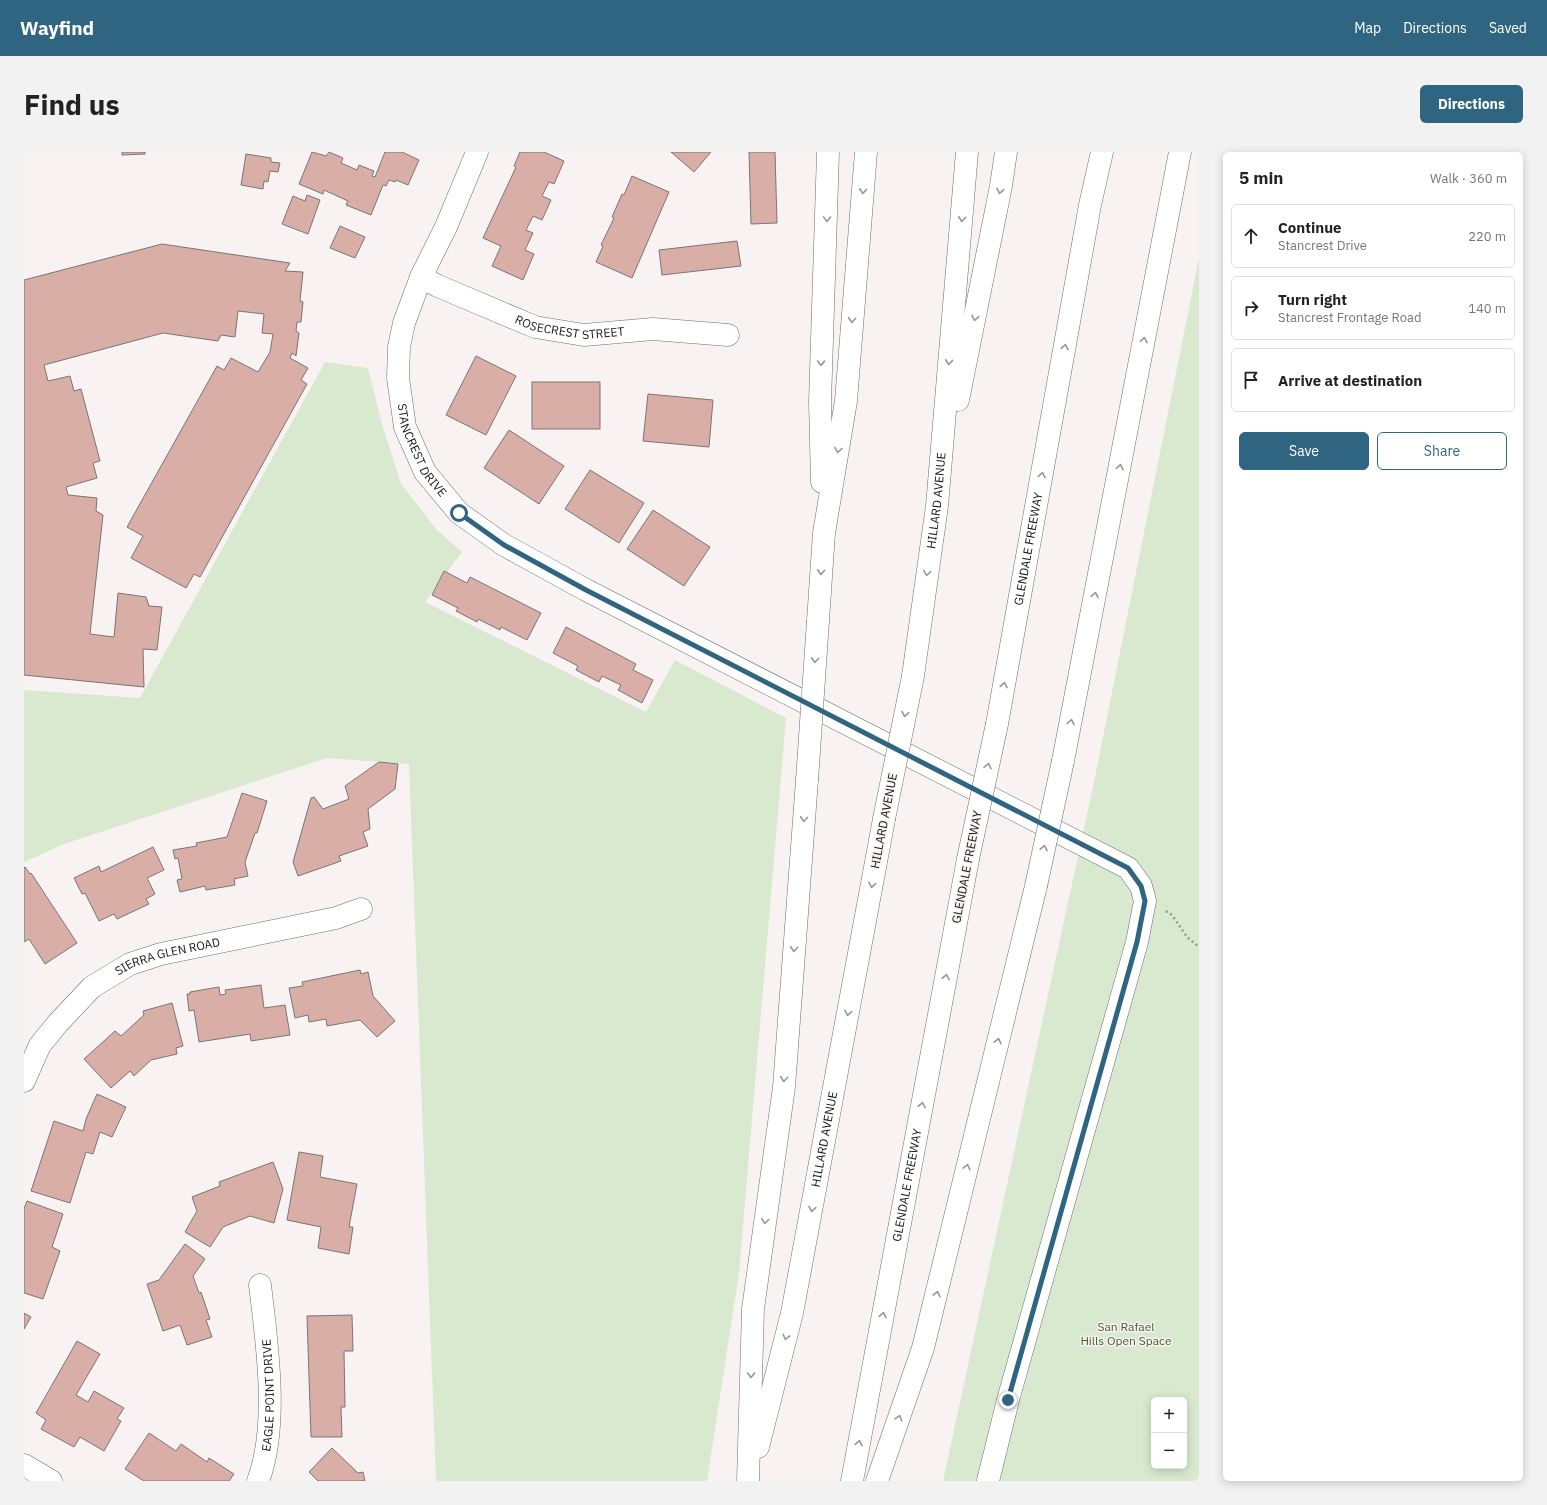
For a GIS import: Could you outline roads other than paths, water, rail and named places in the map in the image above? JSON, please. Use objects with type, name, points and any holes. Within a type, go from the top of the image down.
[{"type":"main road","name":"STANCREST DRIVE","points":[[477,152],[446,228],[421,277],[404,323],[399,347],[398,378],[405,427],[425,472],[459,513],[504,545],[586,590],[1128,868],[1141,886],[1145,901],[1137,942],[1011,1393],[988,1481]]},
{"type":"main road","points":[[824,533],[820,402],[828,152]]},
{"type":"main road","points":[[749,1481],[753,1308],[784,1087],[824,533],[846,400],[866,152]]},
{"type":"main road","name":"HILLARD AVENUE","points":[[749,1481],[792,1313],[884,819],[913,676],[937,506],[967,152]]},
{"type":"main road","points":[[937,506],[1001,186],[1006,152]]},
{"type":"main road","points":[[1090,205],[1097,152]]},
{"type":"main road","points":[[1090,205],[1102,152]]},
{"type":"main road","points":[[877,1481],[923,1348],[1036,886],[1063,761],[1180,152]]},
{"type":"main road","points":[[1156,282],[1196,152]]},
{"type":"main road","name":"GLENDALE FREEWAY","points":[[852,1481],[968,859],[998,724],[1090,205]]},
{"type":"main road","name":"ROSECREST STREET","points":[[421,277],[438,286],[535,327],[584,335],[653,329],[728,335]]},
{"type":"main road","name":"SIERRA GLEN ROAD","points":[[24,1081],[40,1045],[58,1023],[92,987],[130,964],[161,954],[336,918],[361,909]]},
{"type":"main road","name":"EAGLE POINT DRIVE","points":[[258,1481],[267,1443],[270,1404],[260,1285]]},
{"type":"main road","points":[[24,1465],[51,1481]]},
{"type":"park label","name":"San Rafael Hills Open Space","points":[[1126,1334]]}]
